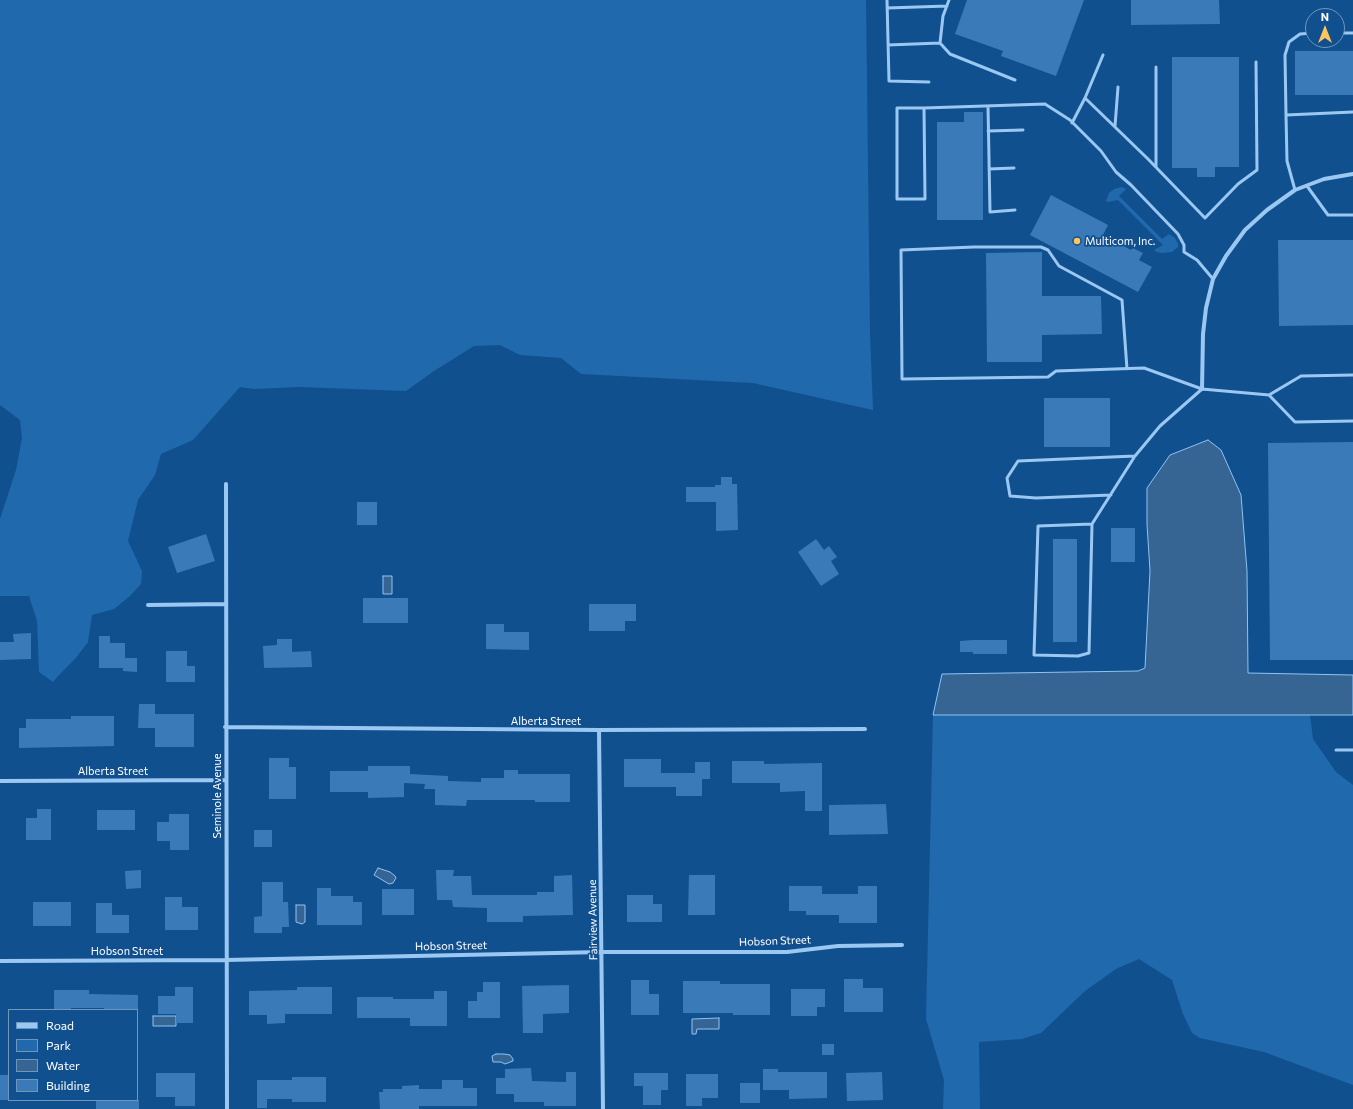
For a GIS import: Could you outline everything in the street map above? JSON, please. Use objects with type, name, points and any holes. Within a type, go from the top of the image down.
[{"type":"street","points":[[1202,389],[1206,308],[1213,278],[1226,256],[1245,230],[1267,210],[1295,190],[1324,179],[1353,174]]},
{"type":"street","name":"Seminole Avenue","points":[[226,484],[225,728],[227,1109]]},
{"type":"street","points":[[148,605],[226,604]]},
{"type":"street","name":"Alberta Street","points":[[225,728],[866,730]]},
{"type":"street","name":"Fairview Avenue","points":[[599,730],[603,1109]]},
{"type":"street","name":"Alberta Street","points":[[0,781],[226,780]]},
{"type":"street","name":"Hobson Street","points":[[0,961],[226,960],[602,952],[787,952],[838,946],[902,945]]},
{"type":"lane","points":[[887,0],[889,81],[929,82]]},
{"type":"lane","points":[[949,0],[943,16],[940,43],[950,54],[1015,80]]},
{"type":"lane","points":[[887,8],[947,6]]},
{"type":"lane","points":[[1295,190],[1287,161],[1285,55],[1289,42],[1300,34],[1305,34]]},
{"type":"lane","points":[[888,46],[940,43]]},
{"type":"lane","points":[[1072,123],[1085,98],[1103,55]]},
{"type":"lane","points":[[1085,98],[1116,126],[1205,218],[1238,184],[1257,170],[1256,62]]},
{"type":"lane","points":[[1156,67],[1156,167]]},
{"type":"lane","points":[[1116,126],[1118,86]]},
{"type":"lane","points":[[924,108],[925,199],[898,199],[897,108],[1045,104],[1072,123],[1101,151],[1116,172],[1174,228],[1182,239],[1184,252],[1197,260],[1213,278]]},
{"type":"lane","points":[[988,106],[990,212],[1015,210]]},
{"type":"lane","points":[[1286,115],[1353,112]]},
{"type":"lane","points":[[988,131],[1023,130]]},
{"type":"lane","points":[[989,169],[1014,168]]},
{"type":"lane","points":[[1307,186],[1328,215],[1353,215]]},
{"type":"lane","points":[[1127,369],[1122,300],[1058,266],[1048,250],[1041,247],[974,247],[901,250],[902,379],[1048,377],[1056,371],[1127,369],[1144,368],[1202,389],[1270,394],[1301,376],[1353,375]]},
{"type":"lane","points":[[1092,524],[1038,526],[1034,655],[1078,656],[1089,652],[1092,524],[1135,456],[1160,426],[1202,389]]},
{"type":"lane","points":[[1270,394],[1295,422],[1353,421]]},
{"type":"lane","points":[[1110,495],[1036,498],[1010,496],[1007,478],[1018,461],[1135,456]]},
{"type":"lane","points":[[1336,750],[1353,750]]},
{"type":"green space","points":[[0,0],[866,0],[870,334],[873,410],[753,383],[581,374],[561,358],[520,355],[500,345],[474,346],[434,371],[406,391],[299,387],[254,389],[240,387],[193,440],[161,454],[155,475],[138,500],[128,541],[142,571],[141,584],[130,596],[114,609],[92,615],[88,642],[75,659],[53,682],[39,672],[37,621],[29,596],[0,596],[0,519],[16,470],[22,438],[20,420],[0,405]]},
{"type":"green space","points":[[1122,187],[1126,189],[1119,196],[1162,239],[1169,234],[1175,238],[1178,247],[1172,252],[1157,252],[1154,250],[1163,245],[1118,200],[1106,201],[1109,193],[1114,189]]},
{"type":"green space","points":[[933,715],[1310,715],[1313,739],[1336,772],[1353,785],[1353,1085],[1264,1052],[1200,1038],[1192,1033],[1183,1014],[1172,980],[1139,959],[1116,969],[1085,991],[1041,1033],[1022,1039],[979,1042],[980,1109],[943,1109],[944,1080],[926,1019]]},
{"type":"water","points":[[1208,440],[1221,450],[1241,495],[1247,571],[1248,673],[1353,675],[1353,715],[933,715],[942,674],[1138,671],[1145,668],[1150,571],[1147,524],[1147,488],[1170,455]]},
{"type":"water","points":[[383,576],[392,576],[392,594],[383,594]]},
{"type":"water","points":[[378,868],[390,872],[395,876],[396,878],[393,883],[389,884],[374,875]]},
{"type":"water","points":[[296,905],[305,905],[305,922],[302,924],[296,922]]},
{"type":"water","points":[[153,1016],[176,1016],[176,1026],[153,1026]]},
{"type":"water","points":[[719,1018],[719,1029],[697,1029],[696,1034],[692,1034],[692,1019]]},
{"type":"water","points":[[496,1054],[510,1055],[513,1061],[505,1064],[501,1062],[493,1062],[492,1056]]},
{"type":"building","points":[[967,0],[1084,0],[1056,76],[1001,56],[1003,51],[955,34]]},
{"type":"building","points":[[1131,0],[1219,0],[1220,24],[1131,25]]},
{"type":"building","points":[[1295,51],[1353,51],[1353,95],[1295,95]]},
{"type":"building","points":[[1172,57],[1239,57],[1239,167],[1215,167],[1215,177],[1197,177],[1197,168],[1172,168]]},
{"type":"building","points":[[964,112],[983,112],[983,220],[937,220],[937,122],[964,122]]},
{"type":"building","name":"Multicom, Inc.","points":[[1051,195],[1108,225],[1103,235],[1131,250],[1133,248],[1143,253],[1139,260],[1152,267],[1138,292],[1030,235]]},
{"type":"building","points":[[1278,240],[1353,240],[1353,325],[1279,326]]},
{"type":"building","points":[[1042,252],[1042,296],[1101,296],[1102,334],[1042,335],[1042,362],[987,362],[986,253]]},
{"type":"building","points":[[1044,398],[1110,398],[1110,447],[1044,447]]},
{"type":"building","points":[[1353,442],[1353,660],[1270,660],[1268,443]]},
{"type":"building","points":[[721,477],[732,477],[732,484],[737,484],[738,530],[716,531],[716,502],[686,502],[686,487],[715,487],[715,485],[721,485]]},
{"type":"building","points":[[357,502],[377,502],[377,525],[357,525]]},
{"type":"building","points":[[1111,528],[1135,528],[1135,562],[1111,562]]},
{"type":"building","points":[[206,534],[215,561],[177,573],[168,547]]},
{"type":"building","points":[[816,539],[824,550],[829,546],[837,557],[831,561],[839,574],[821,586],[798,552]]},
{"type":"building","points":[[1053,539],[1077,539],[1077,642],[1053,642]]},
{"type":"building","points":[[363,598],[408,598],[408,623],[363,623]]},
{"type":"building","points":[[589,604],[636,604],[636,621],[625,621],[625,631],[589,631]]},
{"type":"building","points":[[486,624],[504,624],[504,632],[529,632],[529,650],[486,649]]},
{"type":"building","points":[[31,633],[31,659],[0,660],[0,642],[14,642],[13,634]]},
{"type":"building","points":[[99,636],[110,636],[110,643],[125,643],[125,658],[137,658],[137,672],[123,671],[123,668],[99,668]]},
{"type":"building","points":[[277,639],[292,639],[292,652],[311,651],[312,667],[264,668],[263,646],[277,645]]},
{"type":"building","points":[[1007,640],[1007,654],[973,654],[973,652],[960,652],[960,641]]},
{"type":"building","points":[[166,651],[187,651],[187,666],[195,666],[195,682],[166,682]]},
{"type":"building","points":[[139,704],[155,704],[155,714],[194,714],[194,747],[155,747],[155,728],[138,728]]},
{"type":"building","points":[[71,716],[114,716],[114,746],[19,748],[19,728],[26,728],[26,719],[71,719]]},
{"type":"building","points":[[269,758],[289,758],[289,767],[296,767],[296,799],[269,799]]},
{"type":"building","points":[[624,759],[661,759],[661,773],[695,773],[695,762],[710,762],[710,779],[702,779],[702,796],[676,796],[676,787],[624,787]]},
{"type":"building","points":[[732,761],[764,761],[764,764],[822,763],[822,811],[805,811],[805,791],[780,792],[780,783],[732,783]]},
{"type":"building","points":[[368,766],[410,766],[410,774],[448,776],[448,781],[481,782],[481,778],[504,778],[504,770],[518,770],[518,774],[570,774],[570,802],[535,802],[535,800],[467,800],[466,806],[435,805],[435,789],[424,789],[425,784],[404,783],[404,797],[368,798],[368,792],[330,792],[330,771],[368,771]]},
{"type":"building","points":[[886,804],[888,834],[829,835],[829,805]]},
{"type":"building","points":[[37,809],[51,809],[51,840],[26,840],[26,818],[37,818]]},
{"type":"building","points":[[97,810],[135,810],[135,830],[97,830]]},
{"type":"building","points":[[169,814],[189,814],[189,850],[170,850],[170,841],[157,841],[157,822],[169,822]]},
{"type":"building","points":[[254,830],[272,830],[272,847],[254,847]]},
{"type":"building","points":[[141,870],[141,888],[126,889],[125,871]]},
{"type":"building","points":[[436,870],[454,870],[453,876],[471,876],[472,895],[537,895],[537,892],[554,892],[554,876],[572,875],[573,915],[523,916],[523,922],[487,922],[487,908],[453,907],[452,900],[437,900]]},
{"type":"building","points":[[689,875],[715,875],[715,915],[688,915]]},
{"type":"building","points":[[262,882],[283,882],[283,902],[288,902],[289,927],[282,927],[282,933],[254,933],[254,917],[262,916]]},
{"type":"building","points":[[789,886],[822,886],[822,894],[858,894],[858,886],[877,886],[877,923],[839,923],[839,915],[806,915],[806,911],[789,911]]},
{"type":"building","points":[[317,888],[331,888],[331,896],[353,896],[353,902],[362,902],[362,925],[317,925]]},
{"type":"building","points":[[382,889],[414,889],[414,915],[382,915]]},
{"type":"building","points":[[627,895],[653,895],[653,904],[662,904],[662,922],[627,922]]},
{"type":"building","points":[[165,897],[182,897],[182,907],[198,907],[198,930],[165,930]]},
{"type":"building","points":[[33,902],[71,902],[71,926],[33,926]]},
{"type":"building","points":[[96,903],[112,903],[112,915],[129,915],[129,933],[96,933]]},
{"type":"building","points":[[844,979],[863,979],[863,988],[883,988],[883,1012],[844,1012]]},
{"type":"building","points":[[631,980],[649,980],[649,994],[659,994],[659,1015],[631,1015]]},
{"type":"building","points":[[683,981],[720,981],[720,984],[770,984],[770,1015],[683,1013]]},
{"type":"building","points":[[483,982],[500,982],[500,1018],[468,1018],[468,1001],[477,1001],[477,992],[483,992]]},
{"type":"building","points":[[569,985],[569,1013],[543,1014],[543,1033],[523,1033],[522,986]]},
{"type":"building","points":[[175,987],[193,987],[193,1023],[176,1023],[176,1014],[158,1014],[158,996],[175,996]]},
{"type":"building","points":[[297,987],[332,987],[332,1014],[285,1014],[285,1023],[267,1024],[267,1015],[249,1015],[249,991],[297,990]]},
{"type":"building","points":[[791,989],[825,989],[825,1007],[817,1007],[817,1016],[791,1016]]},
{"type":"building","points":[[54,990],[89,990],[89,994],[138,995],[138,1009],[54,1009]]},
{"type":"building","points":[[434,991],[447,991],[447,1026],[410,1026],[410,1018],[357,1018],[357,997],[434,999]]},
{"type":"building","points":[[822,1044],[834,1044],[834,1055],[822,1055]]},
{"type":"building","points":[[531,1068],[532,1081],[566,1082],[566,1072],[576,1072],[576,1106],[544,1106],[544,1102],[514,1102],[514,1094],[496,1094],[496,1078],[505,1078],[505,1069]]},
{"type":"building","points":[[763,1069],[778,1069],[778,1072],[827,1072],[827,1098],[789,1099],[789,1090],[763,1090]]},
{"type":"building","points":[[882,1072],[883,1100],[847,1101],[846,1073]]},
{"type":"building","points":[[156,1073],[195,1073],[195,1106],[175,1106],[175,1097],[156,1097]]},
{"type":"building","points":[[634,1073],[668,1073],[668,1090],[661,1090],[661,1105],[643,1105],[643,1086],[634,1086]]},
{"type":"building","points":[[686,1074],[718,1074],[718,1098],[702,1098],[702,1106],[686,1106]]},
{"type":"building","points":[[0,1075],[8,1075],[8,1100],[0,1100]]},
{"type":"building","points":[[292,1077],[326,1077],[326,1102],[292,1102],[292,1099],[267,1099],[267,1108],[257,1108],[257,1080],[292,1080]]},
{"type":"building","points":[[442,1080],[463,1080],[463,1088],[477,1088],[477,1106],[419,1106],[419,1109],[380,1109],[379,1092],[383,1092],[383,1089],[402,1089],[402,1086],[419,1085],[419,1089],[442,1089]]},
{"type":"building","points":[[740,1083],[760,1083],[760,1103],[740,1103]]},
{"type":"building","points":[[139,1100],[139,1109],[96,1109],[96,1101]]},
{"type":"place","name":"Multicom, Inc.","points":[[1077,241]]}]
